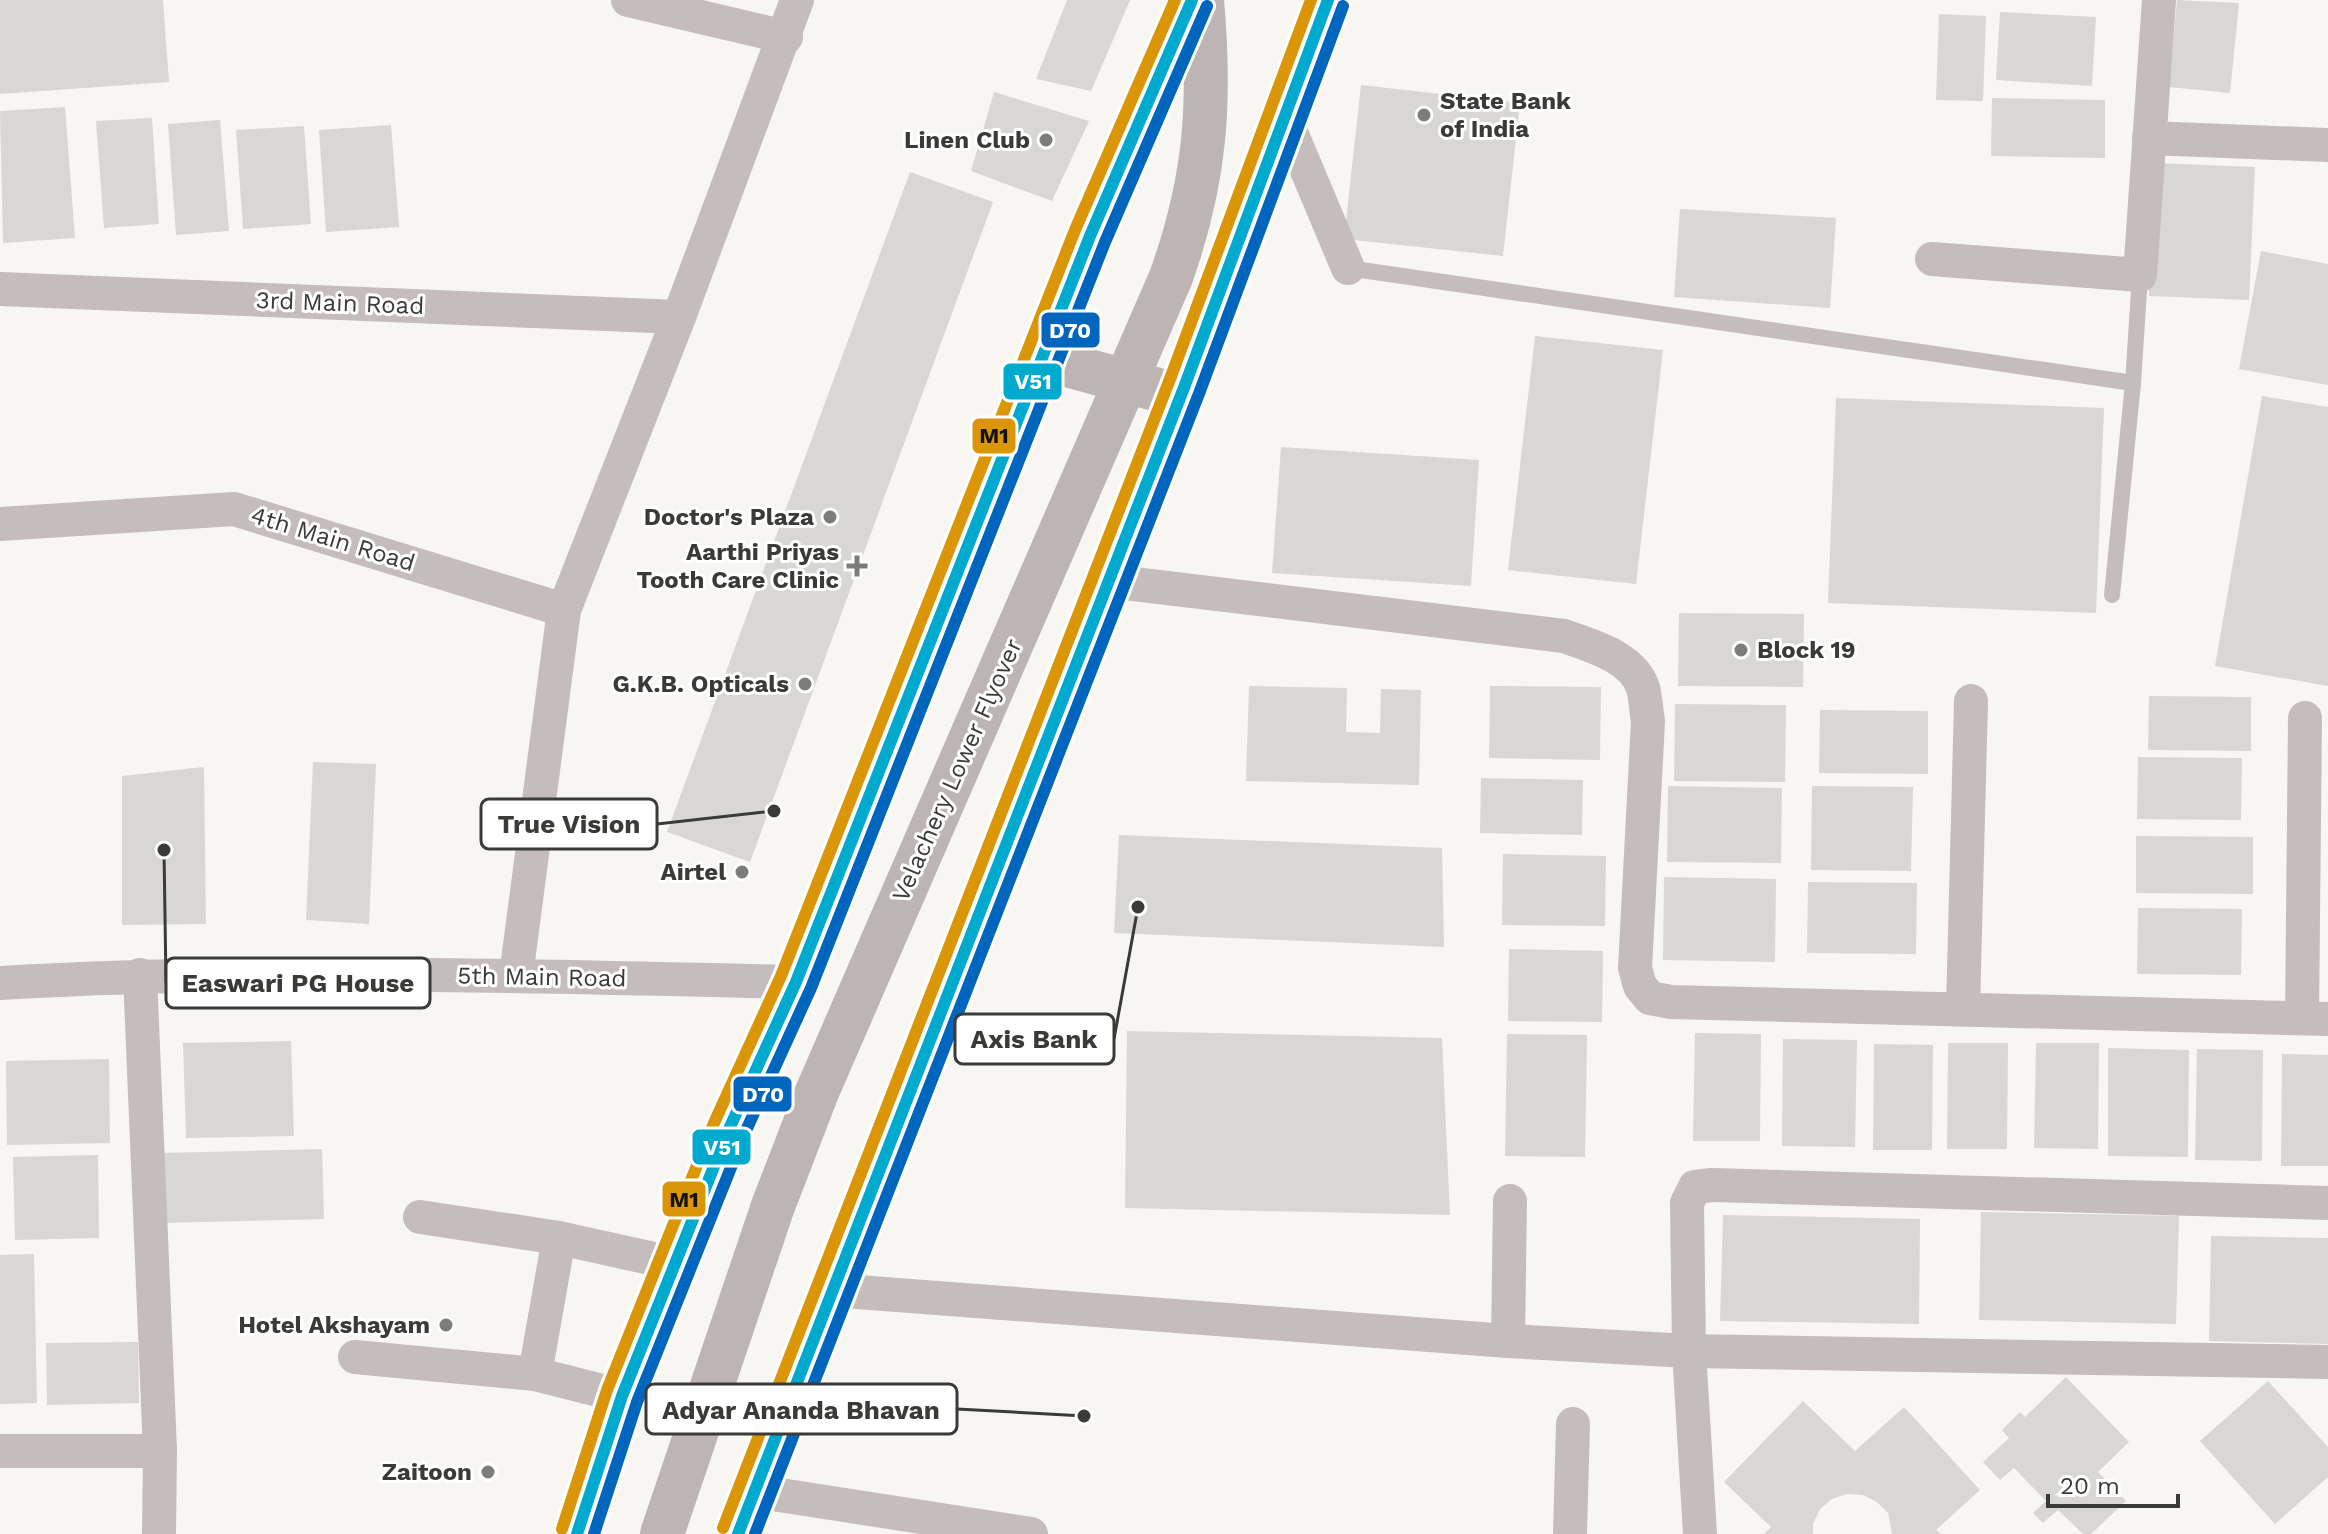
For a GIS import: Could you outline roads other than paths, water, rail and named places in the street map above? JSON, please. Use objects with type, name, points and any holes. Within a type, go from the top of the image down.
[{"type":"main road","points":[[1159,72],[1164,0]]},
{"type":"main road","points":[[577,1534],[622,1396],[729,1129],[796,982],[1041,358],[1159,72],[1192,0]]},
{"type":"main road","name":"Velachery Lower Flyover","points":[[662,1534],[773,1206],[817,1092],[1187,234],[1203,159],[1206,107],[1202,0]]},
{"type":"main road","points":[[738,1534],[1237,252],[1328,0]]},
{"type":"main road","points":[[1041,358],[1180,396]]},
{"type":"street","points":[[628,0],[786,37]]},
{"type":"street","points":[[516,976],[564,610],[786,37],[797,0]]},
{"type":"street","points":[[1932,259],[2140,275],[2159,0]]},
{"type":"street","points":[[1285,118],[1348,268]]},
{"type":"street","points":[[2149,138],[2328,145]]},
{"type":"street","name":"3rd Main Road","points":[[0,289],[679,317]]},
{"type":"street","name":"4th Main Road","points":[[0,524],[234,509],[564,610]]},
{"type":"street","points":[[1109,581],[1564,636],[1602,649],[1630,668],[1642,686],[1648,721],[1635,968],[1640,986],[1650,998],[1671,1002],[2315,1019],[2305,718]]},
{"type":"street","points":[[1963,1009],[1971,701]]},
{"type":"street","points":[[140,975],[160,1451],[159,1534]]},
{"type":"street","name":"5th Main Road","points":[[0,983],[140,975],[516,976],[796,982]]},
{"type":"street","points":[[1700,1534],[1689,1351],[1687,1203],[1695,1187],[1712,1185],[2328,1203]]},
{"type":"street","points":[[1508,1341],[1510,1201]]},
{"type":"street","points":[[420,1217],[559,1238],[677,1264]]},
{"type":"street","points":[[535,1374],[559,1238]]},
{"type":"street","points":[[831,1290],[1508,1341],[1689,1351],[2328,1362]]},
{"type":"street","points":[[355,1357],[535,1374],[622,1396]]},
{"type":"street","points":[[1570,1534],[1573,1424]]},
{"type":"street","points":[[0,1451],[160,1451]]},
{"type":"street","points":[[754,1491],[1031,1534]]},
{"type":"lane","points":[[1348,268],[2133,383]]},
{"type":"lane","points":[[2112,595],[2133,383],[2140,275]]},
{"type":"place","name":"State Bank of India","points":[[1424,115]]},
{"type":"place","name":"Linen Club","points":[[1046,140]]},
{"type":"place","name":"Doctor's Plaza","points":[[830,517]]},
{"type":"place","name":"Aarthi Priyas Tooth Care Clinic","points":[[857,566]]},
{"type":"place","name":"Block 19","points":[[1741,650]]},
{"type":"place","name":"G.K.B. Opticals","points":[[805,684]]},
{"type":"place","name":"True Vision","points":[[774,811]]},
{"type":"place","name":"Easwari PG House","points":[[164,850]]},
{"type":"place","name":"Airtel","points":[[742,872]]},
{"type":"place","name":"Axis Bank","points":[[1138,907]]},
{"type":"place","name":"Hotel Akshayam","points":[[446,1325]]},
{"type":"place","name":"Adyar Ananda Bhavan","points":[[1084,1416]]},
{"type":"place","name":"Zaitoon","points":[[488,1472]]}]
